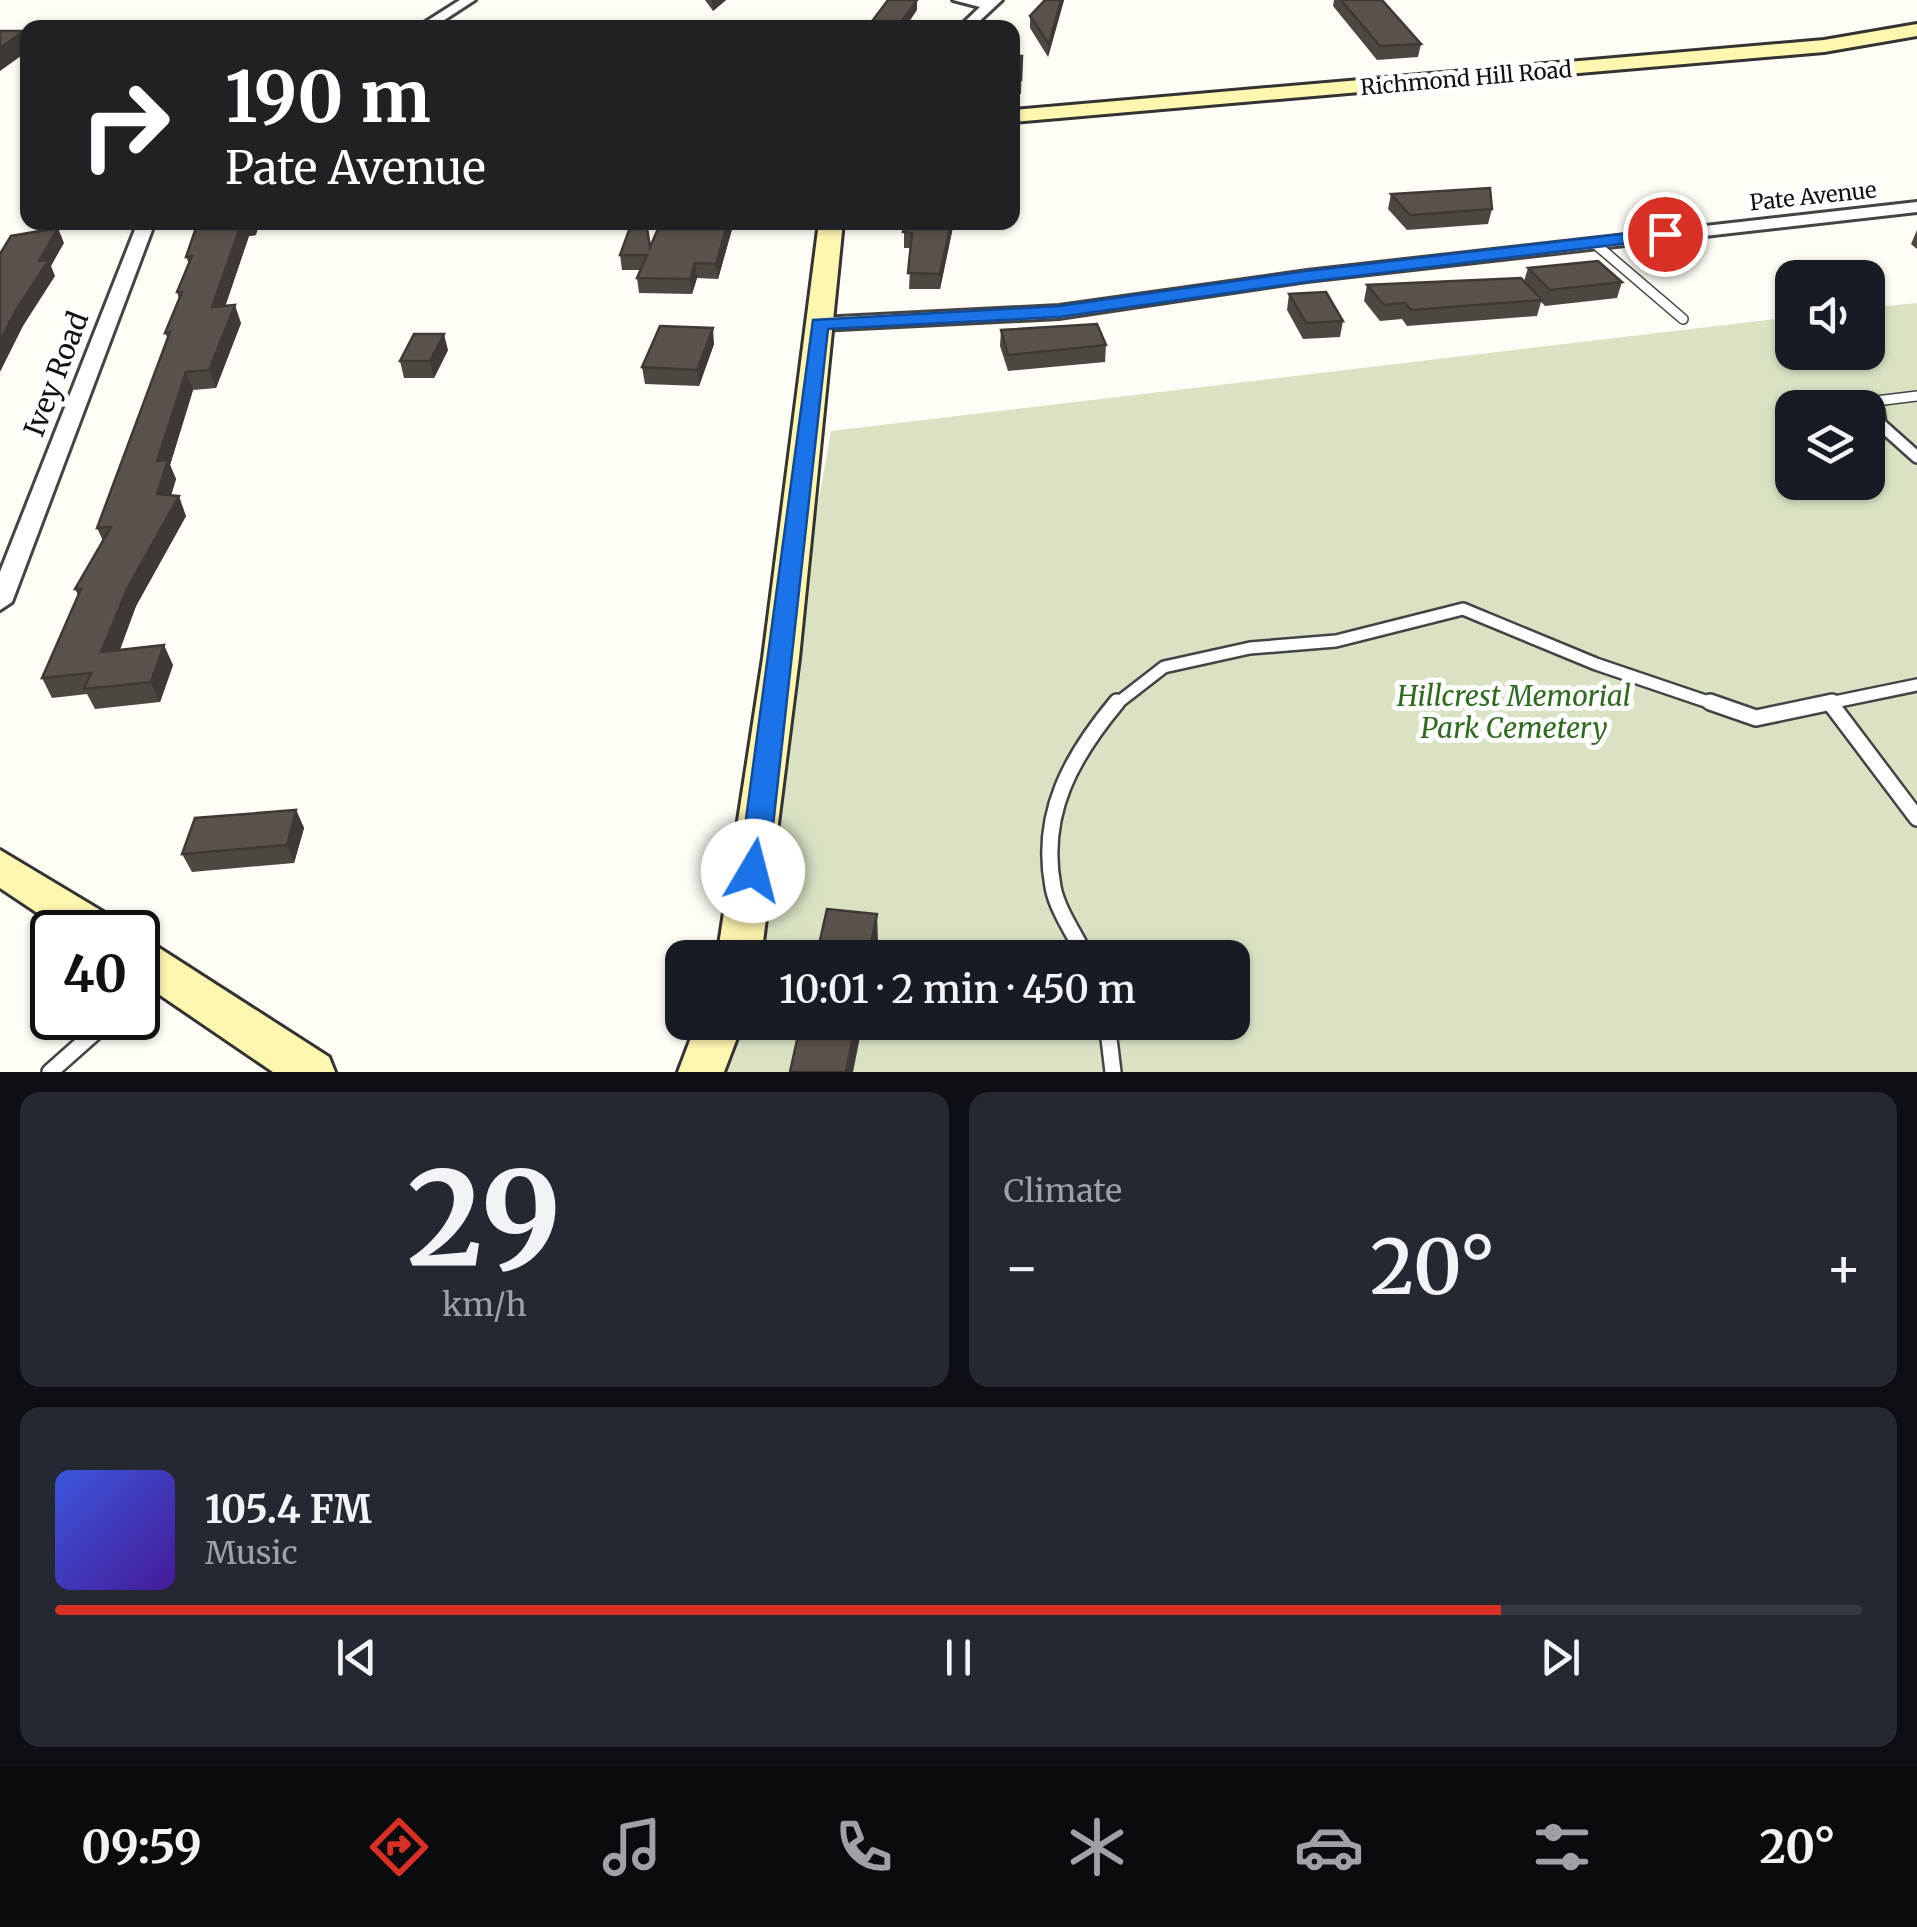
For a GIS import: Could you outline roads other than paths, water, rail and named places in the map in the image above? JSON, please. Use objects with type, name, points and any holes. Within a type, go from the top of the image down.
[{"type":"street","points":[[435,20],[469,0]]},
{"type":"street","points":[[959,0],[993,2]]},
{"type":"street","points":[[973,20],[993,2]]},
{"type":"street","name":"Richmond Hill Road","points":[[1020,115],[1824,46],[1917,30]]},
{"type":"street","name":"Pate Avenue","points":[[820,324],[1059,312],[1593,242],[1917,208]]},
{"type":"street","name":"Ivey Road","points":[[0,602],[144,230]]},
{"type":"street","points":[[742,940],[781,658],[830,230]]},
{"type":"street","points":[[0,867],[66,910]]},
{"type":"street","points":[[160,983],[312,1072]]},
{"type":"street","points":[[700,1072],[713,1040]]},
{"type":"lane","points":[[1593,242],[1682,320]]},
{"type":"lane","points":[[1917,396],[1876,401],[1880,424],[1917,457]]},
{"type":"lane","points":[[1077,940],[1053,889],[1050,820],[1079,748],[1122,698],[1164,667],[1250,648],[1336,640],[1463,610],[1596,664],[1756,718],[1917,685]]},
{"type":"lane","points":[[1831,704],[1917,818]]},
{"type":"lane","points":[[50,1072],[86,1040]]},
{"type":"lane","points":[[1109,1040],[1113,1072]]},
{"type":"park label","name":"Hillcrest Memorial Park Cemetery","points":[[1514,712]]}]
